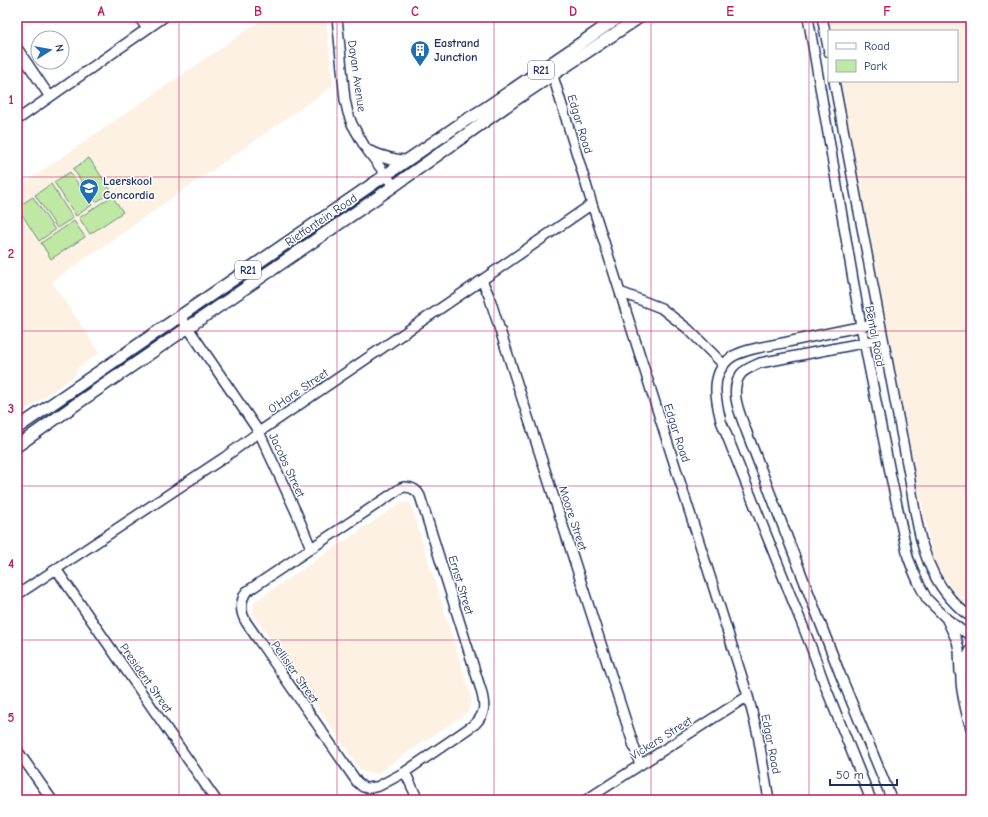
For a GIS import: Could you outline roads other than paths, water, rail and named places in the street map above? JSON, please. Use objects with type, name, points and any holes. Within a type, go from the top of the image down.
[{"type":"main road","name":"Rietfontein Road","points":[[17,428],[463,122],[619,17]]},
{"type":"main road","name":"Rietfontein Road","points":[[17,446],[506,107],[640,17]]},
{"type":"main road","points":[[370,152],[384,158],[406,161]]},
{"type":"main road","points":[[231,282],[239,293]]},
{"type":"street","points":[[138,17],[147,29]]},
{"type":"street","points":[[17,120],[164,17]]},
{"type":"street","name":"Dayan Avenue","points":[[337,17],[345,100],[348,114],[358,136],[394,186]]},
{"type":"street","name":"Bental Road","points":[[808,17],[864,343],[908,557],[927,599],[947,619],[961,630],[971,635]]},
{"type":"street","points":[[822,17],[828,47]]},
{"type":"street","points":[[17,48],[50,96]]},
{"type":"street","name":"Edgar Road","points":[[553,76],[592,204],[748,696],[758,735],[769,800]]},
{"type":"street","name":"Bental Road","points":[[834,82],[919,535],[935,577],[955,604],[971,617]]},
{"type":"street","name":"O'Hare Street","points":[[17,596],[224,457],[592,204]]},
{"type":"street","name":"Moore Street","points":[[482,280],[489,296],[640,765]]},
{"type":"street","points":[[620,292],[661,308],[688,329],[724,365]]},
{"type":"street","name":"Jacobs Street","points":[[180,316],[259,432],[311,548]]},
{"type":"street","points":[[871,800],[831,703],[810,644],[721,421],[716,402],[716,389],[717,379],[722,368],[728,360],[737,354],[880,323]]},
{"type":"street","points":[[883,339],[760,363],[750,367],[741,374],[737,383],[736,401],[840,674],[892,800]]},
{"type":"street","name":"Ernst Street","points":[[311,548],[401,488],[411,488],[420,496],[484,702],[484,711],[481,718],[475,724],[405,772]]},
{"type":"street","name":"Pellisier Street","points":[[311,548],[246,592],[243,597],[241,607],[243,618],[357,782],[363,787],[371,788],[405,772]]},
{"type":"street","name":"President Street","points":[[56,569],[216,800]]},
{"type":"street","points":[[947,619],[957,641],[959,650],[959,671],[971,728]]},
{"type":"street","points":[[961,676],[971,649]]},
{"type":"street","points":[[961,676],[971,662]]},
{"type":"street","name":"Vickers Street","points":[[586,800],[748,696]]},
{"type":"street","points":[[17,750],[52,800]]},
{"type":"street","points":[[405,772],[418,800]]},
{"type":"place","name":"Eastrand Junction","points":[[420,67]]},
{"type":"place","name":"Laerskool Concordia","points":[[89,205]]}]
